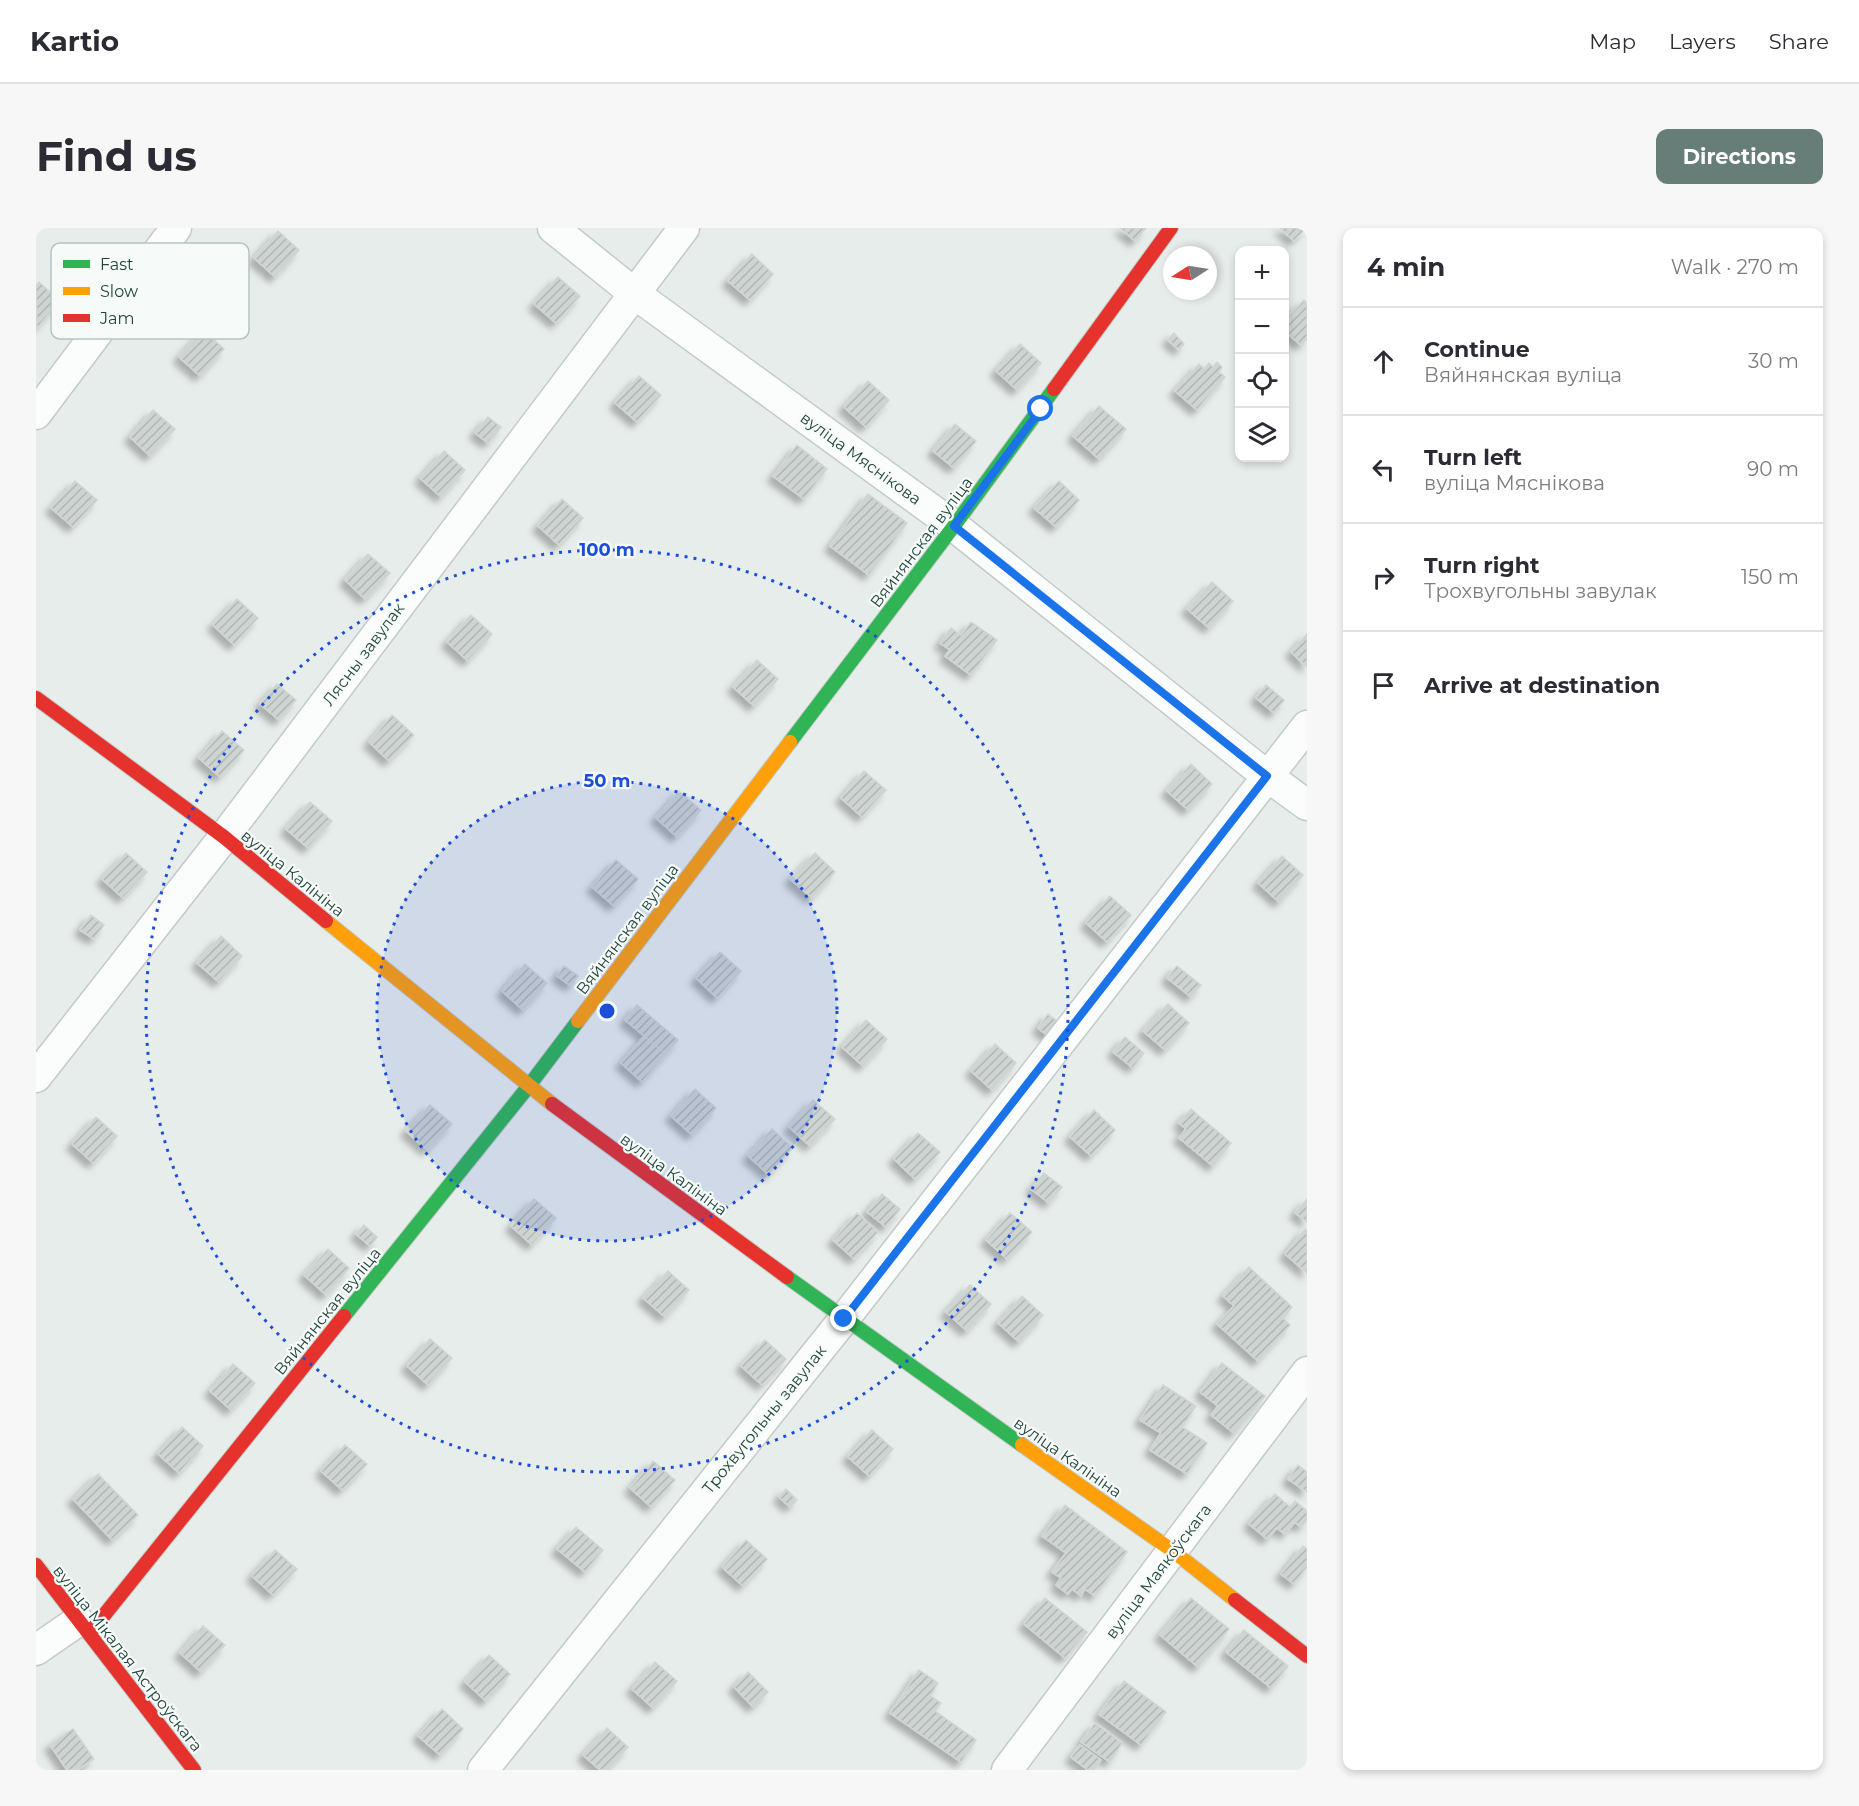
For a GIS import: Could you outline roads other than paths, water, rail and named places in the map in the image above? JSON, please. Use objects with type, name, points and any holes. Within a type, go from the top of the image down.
[{"type":"street","points":[[165,243],[176,228]]},
{"type":"street","name":"вуліца Мяснікова","points":[[553,228],[635,294],[954,526],[1267,776],[1307,805]]},
{"type":"street","name":"Лясны завулак","points":[[36,1077],[224,837],[684,228]]},
{"type":"street","name":"Вяйнянская вуліца","points":[[84,1628],[528,1087],[954,526],[1171,228]]},
{"type":"street","points":[[36,414],[92,339]]},
{"type":"street","name":"вуліца Калініна","points":[[36,698],[224,837],[528,1087],[844,1319],[1173,1551],[1307,1656]]},
{"type":"street","name":"Трохвугольны завулак","points":[[483,1770],[844,1319],[1307,726]]},
{"type":"street","name":"вуліца Маякоўскага","points":[[1007,1770],[1307,1372]]},
{"type":"street","name":"вуліца Мікалая Астроўскага","points":[[36,1565],[194,1770]]},
{"type":"street","points":[[36,1650],[84,1628]]}]
